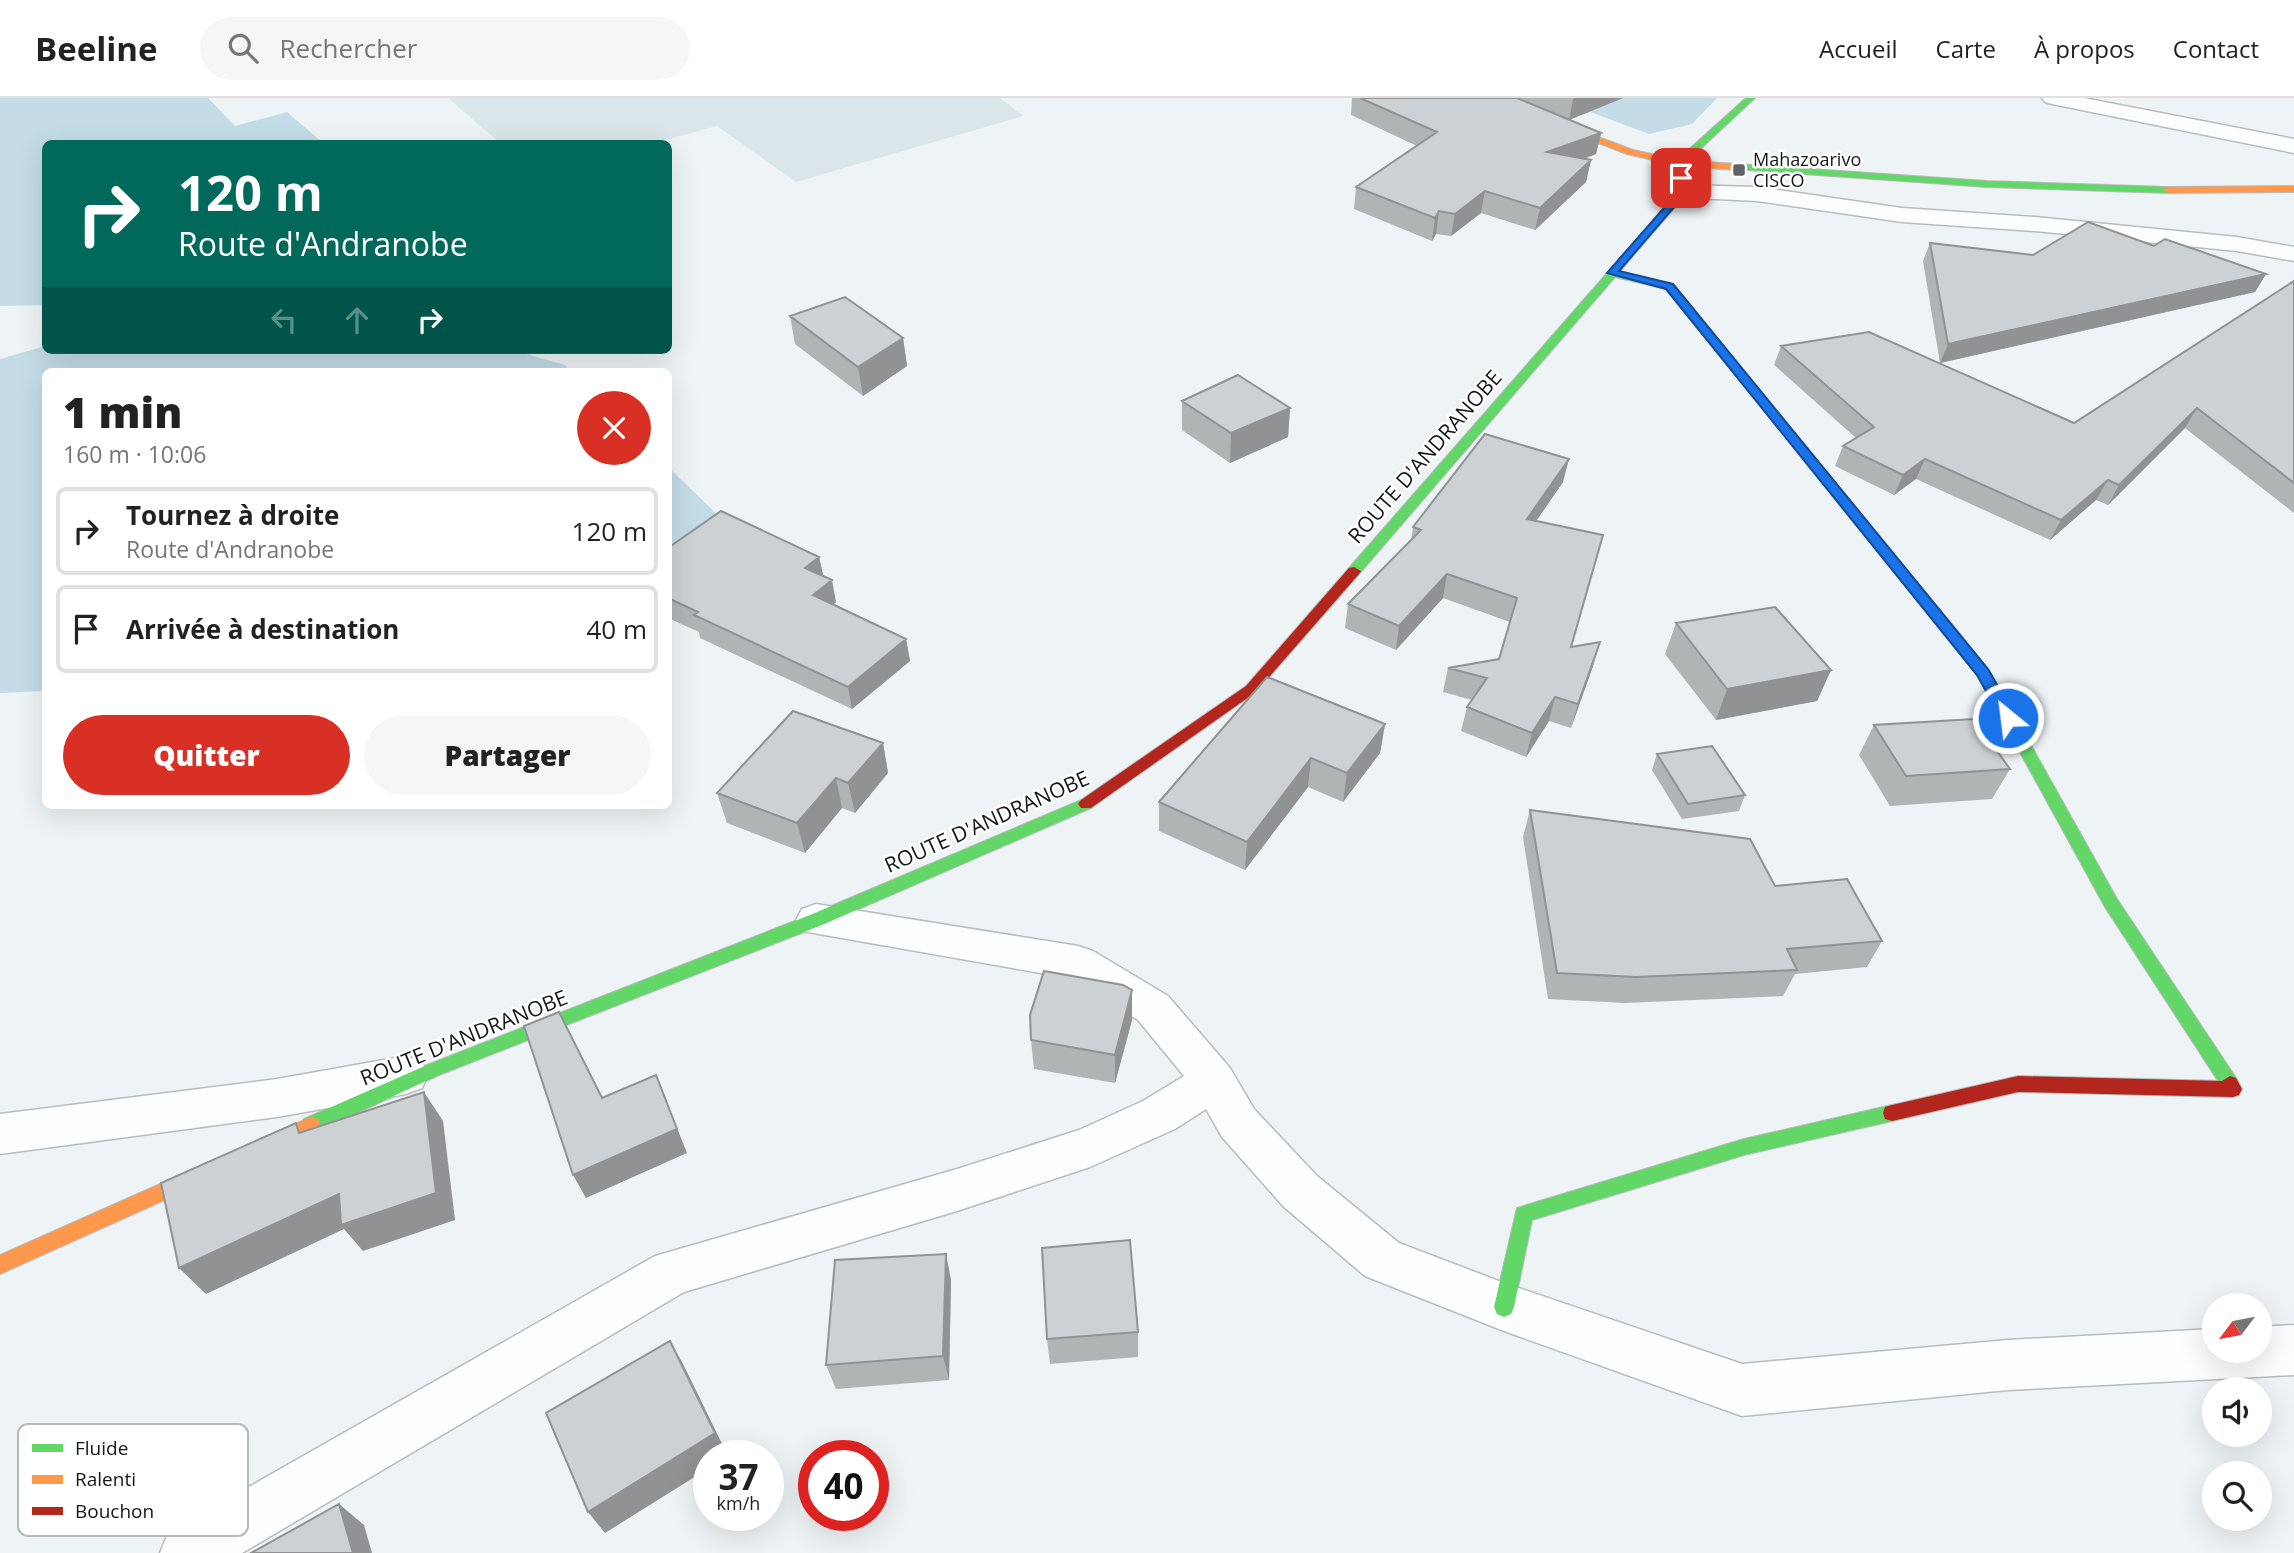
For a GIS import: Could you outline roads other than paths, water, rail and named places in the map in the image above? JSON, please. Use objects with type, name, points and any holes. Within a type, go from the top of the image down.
[{"type":"street","points":[[1487,98],[1622,150],[1649,159],[1679,163],[2086,189],[2294,189]]},
{"type":"street","points":[[1679,163],[1751,98]]},
{"type":"street","points":[[2052,98],[2294,146]]},
{"type":"street","points":[[1679,163],[1683,192],[1757,194],[1902,215],[2035,224],[2236,244],[2294,254]]},
{"type":"street","name":"ROUTE D'ANDRANOBE","points":[[0,1265],[433,1070],[816,920],[1093,802],[1251,689],[1683,192]]},
{"type":"street","points":[[1504,1307],[1524,1214],[1744,1147],[2018,1084],[2233,1089],[2111,903],[1983,672],[1670,286],[1613,273]]},
{"type":"street","points":[[816,920],[1078,963],[1153,1008],[1214,1081],[1238,1123],[1300,1191],[1382,1259],[1504,1307],[1742,1390],[2008,1365],[2294,1350]]},
{"type":"street","points":[[0,1134],[277,1098],[433,1070]]},
{"type":"street","points":[[248,1518],[672,1272],[957,1190],[1090,1147],[1159,1115],[1214,1081]]},
{"type":"street","points":[[188,1553],[217,1536]]},
{"type":"place","name":"Mahazoarivo CISCO","points":[[1739,170]]}]
